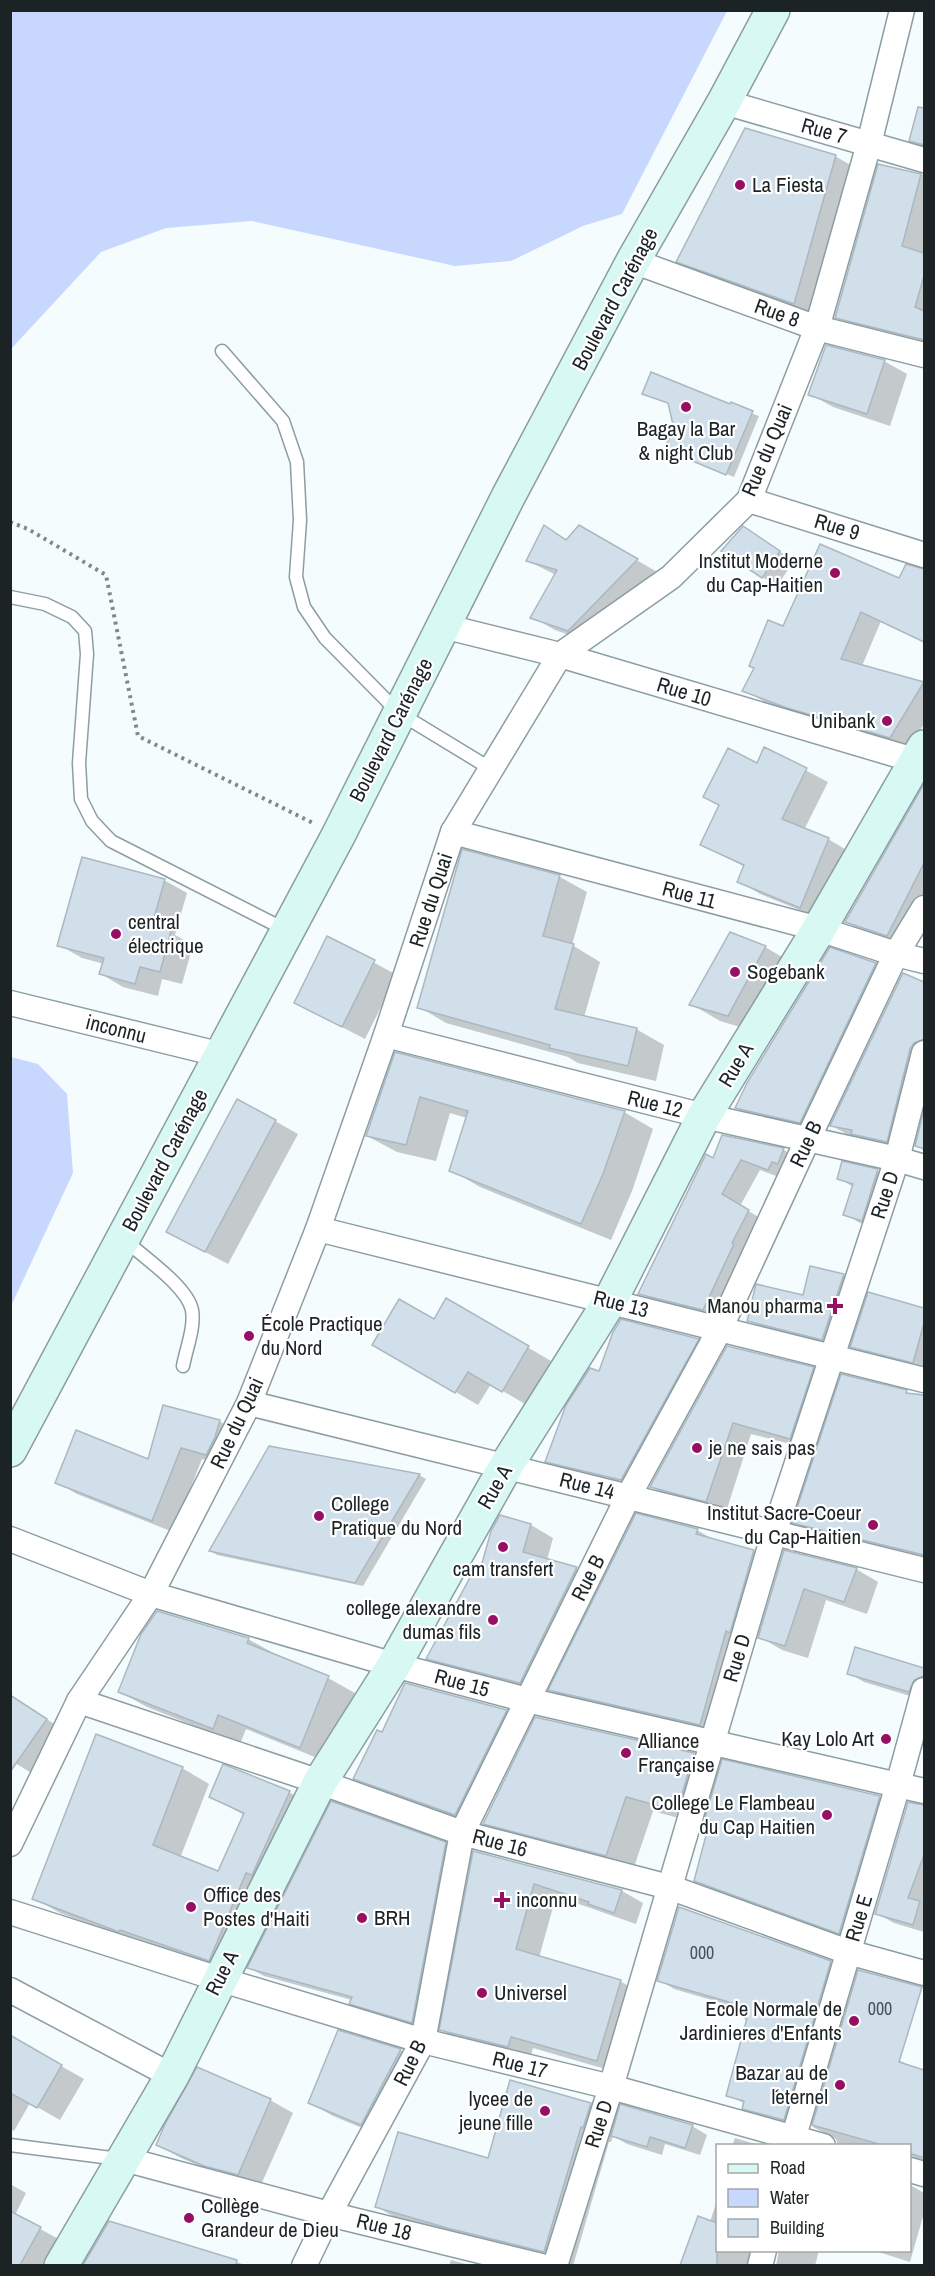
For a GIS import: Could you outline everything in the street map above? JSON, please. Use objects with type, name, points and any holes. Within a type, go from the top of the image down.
[{"type":"street","name":"Boulevard Carénage","points":[[10,1450],[338,836],[508,497],[633,261],[724,102],[773,10]]},
{"type":"street","name":"Rue du Quai","points":[[10,1844],[79,1701],[152,1594],[249,1403],[318,1229],[386,1035],[453,832],[560,656],[671,577],[749,500],[817,328],[869,144],[902,10]]},
{"type":"street","name":"Rue 7","points":[[724,102],[924,160]]},
{"type":"street","name":"Rue 8","points":[[633,261],[817,328],[924,355]]},
{"type":"street","name":"Rue 9","points":[[749,500],[924,555]]},
{"type":"street","name":"Rue 10","points":[[443,626],[560,656],[922,757]]},
{"type":"street","name":"Rue A","points":[[61,2265],[172,2076],[320,1782],[394,1665],[506,1466],[610,1301],[704,1116],[922,757]]},
{"type":"street","name":"Rue 11","points":[[453,832],[819,930],[924,961]]},
{"type":"street","name":"Rue B","points":[[304,2265],[329,2214],[423,2041],[462,1833],[628,1497],[720,1329],[897,954],[924,908]]},
{"type":"street","name":"inconnu","points":[[10,1003],[222,1054]]},
{"type":"street","name":"Rue 12","points":[[386,1035],[704,1116],[924,1167]]},
{"type":"street","name":"Rue D","points":[[555,2265],[611,2087],[774,1533],[897,1159],[924,1053]]},
{"type":"street","name":"Rue 13","points":[[318,1229],[924,1380]]},
{"type":"street","name":"Rue 14","points":[[249,1403],[924,1570]]},
{"type":"street","name":"Rue 15","points":[[10,1539],[152,1594],[394,1665],[527,1700],[924,1791]]},
{"type":"street","name":"Rue E","points":[[792,2141],[924,1690]]},
{"type":"street","name":"Rue 16","points":[[79,1701],[320,1782],[462,1833],[669,1887],[848,1952],[924,1973]]},
{"type":"street","points":[[10,1912],[219,1979]]},
{"type":"street","name":"Rue 17","points":[[219,1979],[423,2041],[611,2087],[792,2141],[815,2144]]},
{"type":"street","points":[[10,1990],[172,2076]]},
{"type":"street","name":"Rue 18","points":[[124,2159],[329,2214],[541,2265]]},
{"type":"lane","points":[[222,351],[283,421],[297,462],[300,520],[296,577],[304,607],[325,638],[399,713],[491,769]]},
{"type":"lane","points":[[10,597],[45,604],[72,617],[85,631],[87,654],[79,763],[81,799],[92,821],[111,841],[287,931]]},
{"type":"lane","points":[[123,1239],[183,1292],[192,1310],[183,1366]]},
{"type":"lane","points":[[10,2145],[124,2159]]},
{"type":"path","points":[[10,522],[28,529],[106,575],[138,736],[338,836]]},
{"type":"water","points":[[11,10],[727,11],[622,214],[583,226],[511,261],[455,266],[252,221],[166,228],[101,252],[11,349]]},
{"type":"water","points":[[11,1057],[38,1064],[67,1094],[73,1173],[11,1306]]},
{"type":"building","points":[[918,107],[924,108],[924,145],[909,141]]},
{"type":"building","points":[[745,128],[836,155],[794,304],[676,262]]},
{"type":"building","points":[[878,164],[921,174],[902,246],[924,253],[924,276],[915,307],[924,311],[924,340],[835,318]]},
{"type":"building","points":[[826,345],[885,360],[867,414],[808,395]]},
{"type":"building","points":[[651,372],[753,411],[726,475],[664,449],[674,429],[668,403],[642,394]]},
{"type":"building","points":[[544,525],[566,540],[579,525],[638,559],[568,631],[530,618],[557,570],[526,561]]},
{"type":"building","points":[[743,526],[780,551],[762,578],[721,551]]},
{"type":"building","points":[[820,544],[899,578],[906,564],[924,569],[924,642],[861,612],[841,659],[924,682],[890,738],[787,708],[742,691],[754,668],[749,666],[768,620],[783,626]]},
{"type":"building","points":[[764,747],[807,768],[782,819],[829,838],[800,908],[737,882],[744,865],[700,845],[719,805],[703,797],[728,748],[757,763]]},
{"type":"building","points":[[924,784],[924,863],[887,936],[845,922]]},
{"type":"building","points":[[462,849],[560,875],[543,936],[574,944],[555,1009],[637,1028],[628,1066],[549,1048],[550,1045],[417,1008]]},
{"type":"building","points":[[82,857],[165,879],[152,925],[171,931],[160,972],[140,967],[135,984],[99,974],[104,958],[57,946]]},
{"type":"building","points":[[730,932],[766,946],[728,1016],[689,1005]]},
{"type":"building","points":[[327,936],[375,960],[342,1027],[294,1003]]},
{"type":"building","points":[[830,947],[876,963],[800,1123],[735,1108],[747,1083]]},
{"type":"building","points":[[903,973],[924,982],[924,1039],[914,1043],[910,1049],[887,1142],[851,1134],[852,1130],[830,1126]]},
{"type":"building","points":[[395,1052],[625,1111],[603,1174],[581,1224],[449,1171],[468,1111],[420,1097],[406,1145],[366,1136]]},
{"type":"building","points":[[237,1099],[276,1120],[205,1252],[166,1232]]},
{"type":"building","points":[[924,1109],[924,1149],[915,1146]]},
{"type":"building","points":[[722,1135],[784,1148],[778,1164],[772,1162],[768,1170],[741,1160],[722,1194],[749,1210],[703,1310],[638,1294],[706,1154],[713,1158]]},
{"type":"building","points":[[842,1161],[878,1169],[862,1221],[843,1215],[853,1184],[837,1179]]},
{"type":"building","points":[[810,1266],[844,1274],[822,1340],[747,1321],[756,1284],[803,1295]]},
{"type":"building","points":[[868,1292],[924,1308],[924,1323],[913,1363],[850,1347]]},
{"type":"building","points":[[446,1298],[529,1346],[502,1392],[468,1372],[455,1393],[372,1345],[399,1299],[434,1319]]},
{"type":"building","points":[[621,1319],[699,1339],[621,1480],[545,1462],[566,1405],[590,1368],[599,1371],[613,1332]]},
{"type":"building","points":[[727,1346],[814,1367],[790,1439],[733,1423],[706,1502],[650,1487]]},
{"type":"building","points":[[841,1374],[907,1390],[906,1393],[924,1395],[924,1555],[792,1523]]},
{"type":"building","points":[[163,1405],[220,1420],[206,1455],[181,1448],[152,1521],[55,1483],[76,1430],[148,1459]]},
{"type":"building","points":[[269,1446],[420,1474],[355,1583],[209,1551]]},
{"type":"building","points":[[636,1513],[698,1529],[696,1534],[754,1550],[730,1633],[726,1631],[700,1725],[548,1690]]},
{"type":"building","points":[[500,1515],[531,1524],[523,1552],[577,1567],[520,1683],[426,1659],[473,1572],[479,1574],[491,1531]]},
{"type":"building","points":[[784,1550],[857,1568],[844,1602],[804,1589],[785,1646],[758,1638]]},
{"type":"building","points":[[157,1611],[249,1638],[247,1643],[329,1676],[300,1748],[218,1715],[213,1729],[118,1692],[141,1634]]},
{"type":"building","points":[[855,1647],[924,1668],[924,1676],[914,1680],[909,1692],[847,1674]]},
{"type":"building","points":[[405,1683],[507,1710],[455,1815],[353,1779],[377,1730],[382,1732]]},
{"type":"building","points":[[10,1695],[47,1719],[10,1772]]},
{"type":"building","points":[[535,1717],[694,1753],[677,1811],[626,1797],[606,1856],[483,1824]]},
{"type":"building","points":[[96,1734],[183,1767],[153,1845],[218,1871],[244,1813],[209,1797],[223,1764],[290,1791],[252,1875],[246,1873],[209,1961],[120,1930],[119,1932],[32,1899]]},
{"type":"building","points":[[722,1759],[880,1796],[839,1934],[694,1881],[710,1820],[705,1818]]},
{"type":"building","points":[[331,1801],[446,1842],[412,2023],[349,2004],[352,1997],[247,1968]]},
{"type":"building","points":[[908,1802],[924,1805],[924,1855],[908,1898],[920,1901],[913,1925],[875,1914]]},
{"type":"building","points":[[473,1851],[622,1890],[614,1913],[588,1904],[589,1902],[534,1884],[516,1949],[621,1980],[597,2061],[511,2037],[508,2047],[439,2030]]},
{"type":"building","points":[[679,1907],[831,1961],[784,2120],[742,2109],[744,2101],[726,2096],[747,2018],[728,2012],[732,2003],[657,1981]]},
{"type":"building","points":[[858,1970],[922,1987],[899,2062],[924,2070],[924,2158],[911,2154],[911,2144],[878,2144],[812,2125]]},
{"type":"building","points":[[338,2030],[401,2049],[361,2125],[308,2103]]},
{"type":"building","points":[[10,2035],[62,2065],[37,2108],[10,2093]]},
{"type":"building","points":[[197,2067],[271,2099],[238,2175],[204,2166],[156,2145],[165,2124]]},
{"type":"building","points":[[510,2080],[591,2103],[583,2128],[581,2127],[544,2252],[375,2207],[398,2132],[488,2158]]},
{"type":"building","points":[[620,2104],[693,2125],[685,2148],[650,2137],[647,2147],[611,2136]]},
{"type":"building","points":[[10,2211],[41,2227],[20,2265],[10,2265]]},
{"type":"building","points":[[698,2216],[716,2223],[717,2265],[680,2265]]},
{"type":"building","points":[[109,2221],[237,2260],[236,2265],[83,2265]]},
{"type":"place","name":"La Fiesta","points":[[740,185]]},
{"type":"place","name":"Bagay la Bar & night Club","points":[[686,407]]},
{"type":"place","name":"Institut Moderne du Cap-Haitien","points":[[835,573]]},
{"type":"place","name":"Unibank","points":[[887,721]]},
{"type":"place","name":"central électrique","points":[[116,934]]},
{"type":"place","name":"Sogebank","points":[[735,972]]},
{"type":"place","name":"Manou pharma","points":[[835,1306]]},
{"type":"place","name":"École Practique du Nord","points":[[249,1336]]},
{"type":"place","name":"je ne sais pas","points":[[697,1448]]},
{"type":"place","name":"College Pratique du Nord","points":[[319,1516]]},
{"type":"place","name":"Institut Sacre-Coeur du Cap-Haitien","points":[[873,1525]]},
{"type":"place","name":"cam transfert","points":[[503,1547]]},
{"type":"place","name":"college alexandre dumas fils","points":[[493,1620]]},
{"type":"place","name":"Kay Lolo Art","points":[[886,1739]]},
{"type":"place","name":"Alliance Française","points":[[626,1753]]},
{"type":"place","name":"College Le Flambeau du Cap Haitien","points":[[827,1815]]},
{"type":"place","name":"inconnu","points":[[502,1900]]},
{"type":"place","name":"Office des Postes d'Haiti","points":[[191,1907]]},
{"type":"place","name":"BRH","points":[[362,1918]]},
{"type":"place","name":"Universel","points":[[482,1993]]},
{"type":"place","name":"Ecole Normale de Jardinieres d'Enfants","points":[[854,2021]]},
{"type":"place","name":"Bazar au de l´eternel","points":[[840,2085]]},
{"type":"place","name":"lycee de jeune fille","points":[[545,2111]]},
{"type":"place","name":"Collège Grandeur de Dieu","points":[[189,2218]]}]
